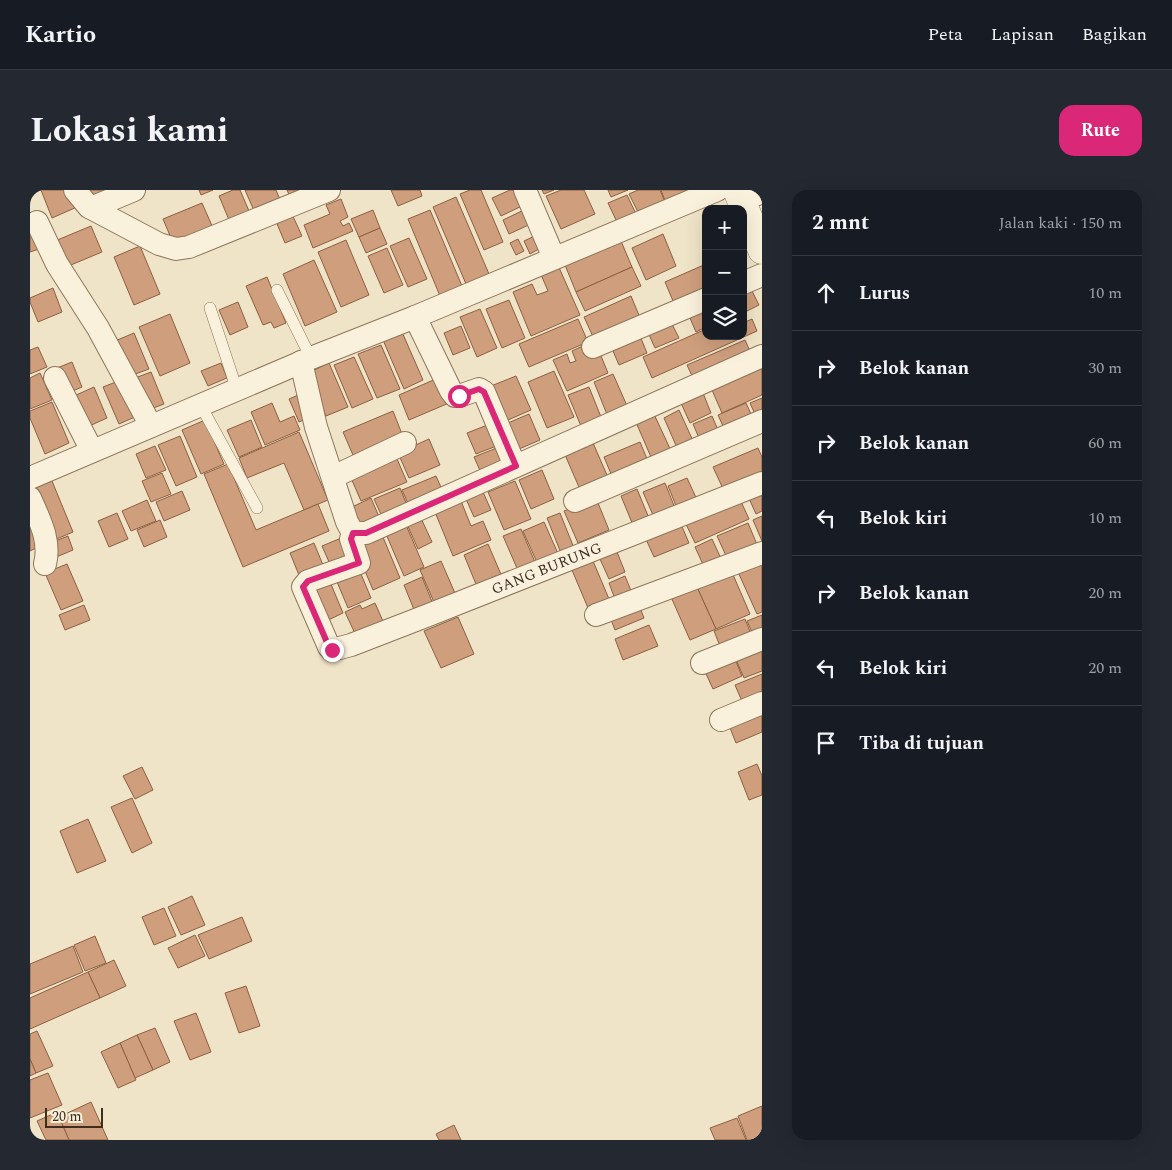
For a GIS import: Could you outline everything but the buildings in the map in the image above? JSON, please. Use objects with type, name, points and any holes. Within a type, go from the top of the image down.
[{"type":"street","points":[[75,190],[90,208],[160,244],[176,249],[189,247],[329,190]]},
{"type":"street","points":[[90,208],[134,190]]},
{"type":"street","points":[[525,190],[554,258]]},
{"type":"street","points":[[30,478],[306,360],[415,317],[554,258],[739,193],[762,250]]},
{"type":"street","points":[[37,222],[57,264],[98,328],[151,426]]},
{"type":"street","points":[[747,281],[762,275]]},
{"type":"street","points":[[593,347],[702,301]]},
{"type":"street","points":[[415,317],[455,396],[479,389],[484,392],[516,466]]},
{"type":"street","points":[[306,360],[316,427],[347,522],[353,533],[366,533],[762,356]]},
{"type":"street","points":[[55,378],[92,452]]},
{"type":"street","points":[[575,501],[762,421]]},
{"type":"street","points":[[333,477],[405,443]]},
{"type":"street","name":"GANG BURUNG","points":[[353,533],[351,539],[359,563],[308,581],[303,587],[332,650],[426,616],[762,483]]},
{"type":"street","points":[[30,498],[44,535],[47,550],[45,564]]},
{"type":"street","points":[[596,616],[762,553]]},
{"type":"street","points":[[702,663],[762,638]]},
{"type":"street","points":[[721,720],[762,702]]},
{"type":"lane","points":[[277,290],[306,360]]},
{"type":"lane","points":[[210,308],[237,390]]},
{"type":"lane","points":[[201,406],[257,508]]},
{"type":"route","points":[[332,650],[303,587],[308,581],[359,563],[351,539],[353,533],[366,533],[516,466],[484,392],[479,389],[459,396]]}]
